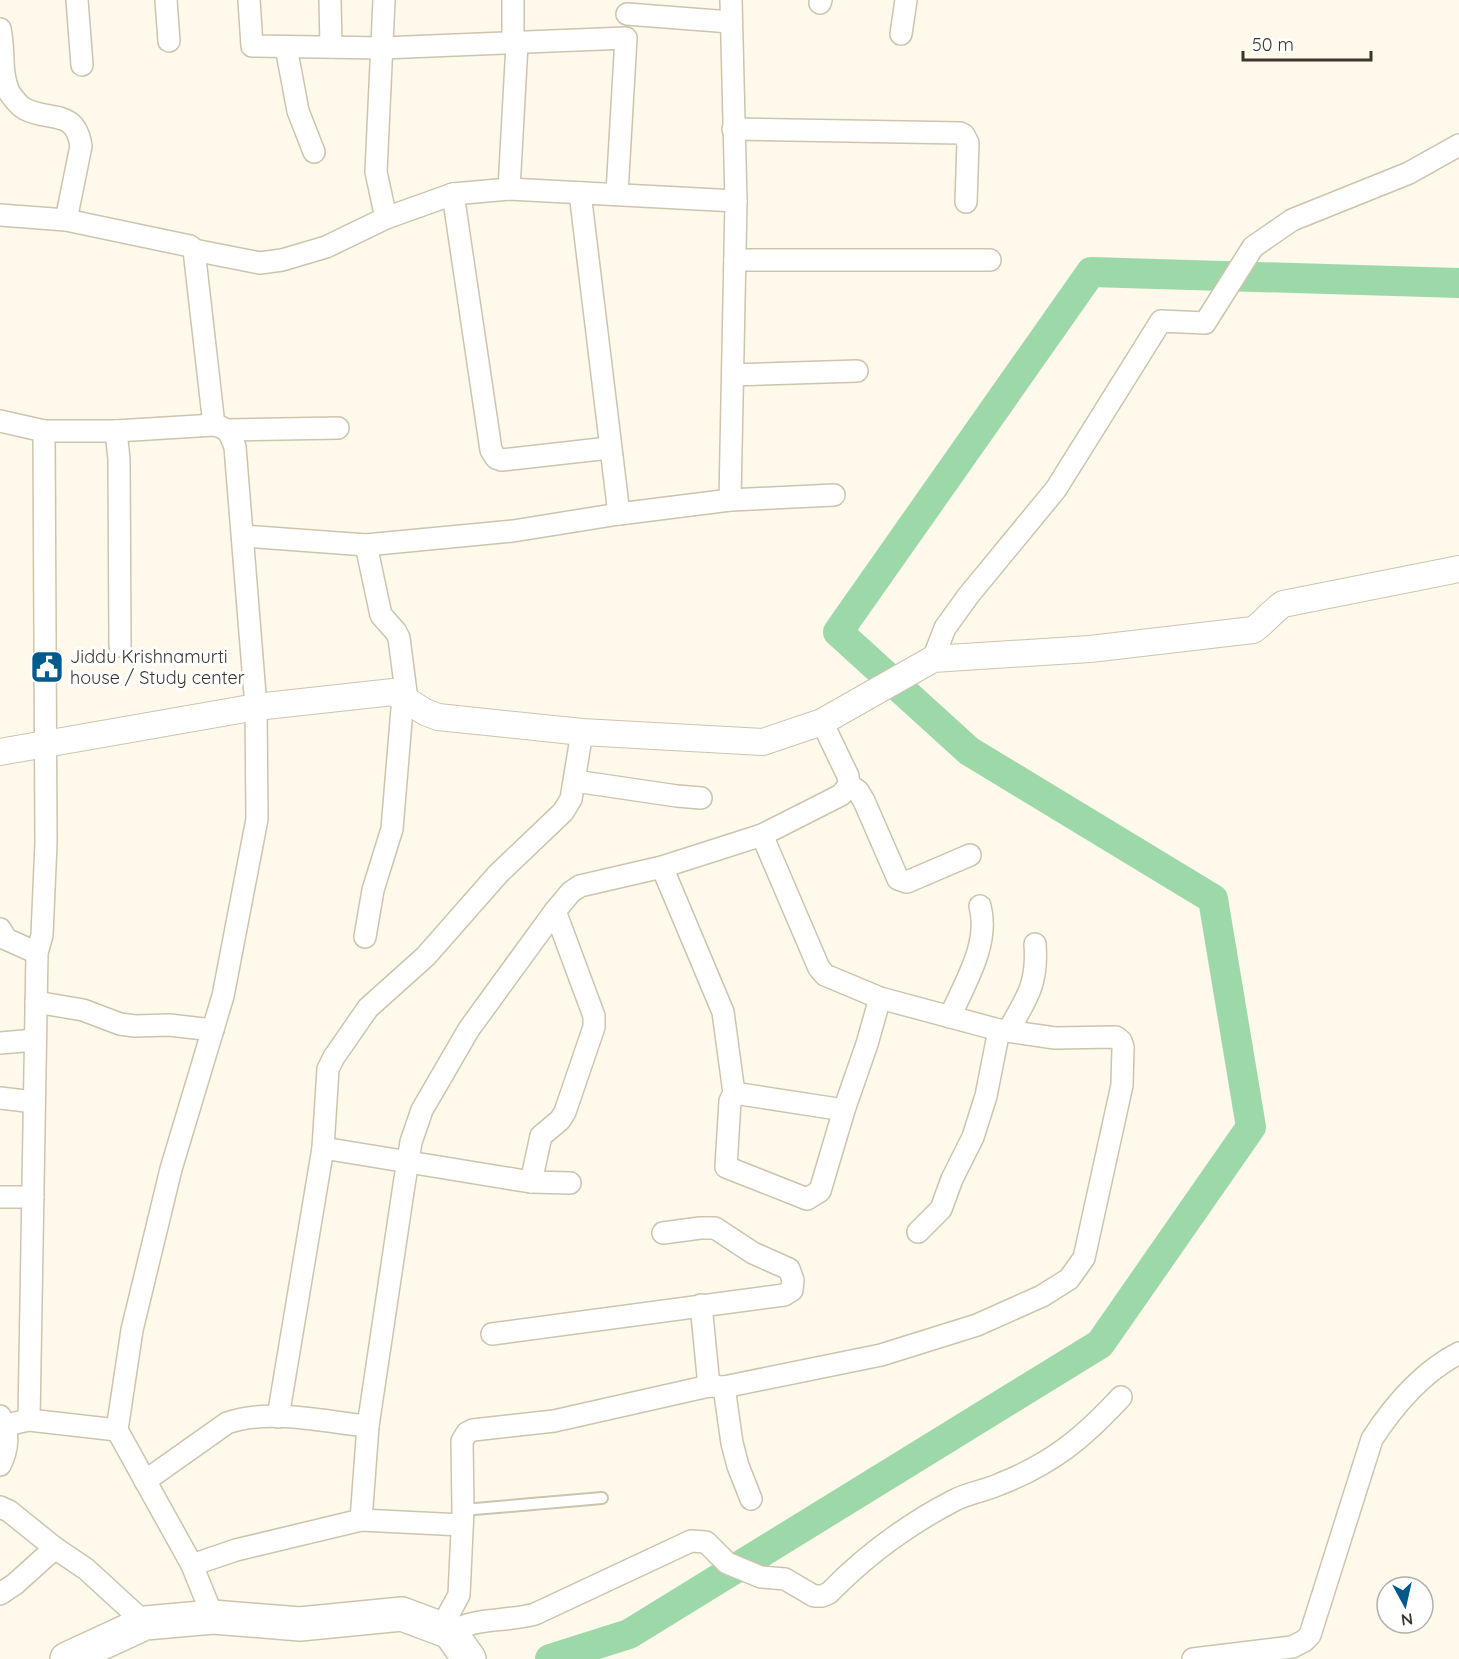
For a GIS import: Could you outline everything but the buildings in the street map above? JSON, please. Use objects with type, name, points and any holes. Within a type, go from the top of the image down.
[{"type":"main road","points":[[67,1659],[145,1623],[213,1617],[300,1623],[402,1614],[453,1638]]},
{"type":"street","points":[[77,0],[82,65]]},
{"type":"street","points":[[166,0],[169,41]]},
{"type":"street","points":[[249,0],[252,46],[383,48],[626,38]]},
{"type":"street","points":[[330,0],[331,47]]},
{"type":"street","points":[[384,0],[376,172],[386,218]]},
{"type":"street","points":[[509,189],[515,44],[513,0]]},
{"type":"street","points":[[730,500],[736,201],[731,0]]},
{"type":"street","points":[[901,34],[906,0]]},
{"type":"street","points":[[617,193],[627,7],[730,21]]},
{"type":"street","points":[[0,29],[3,80],[14,99],[24,109],[63,118],[74,126],[79,135],[81,146],[66,220]]},
{"type":"street","points":[[286,47],[298,111],[314,152]]},
{"type":"street","points":[[733,129],[960,133],[964,135],[968,143],[966,202]]},
{"type":"street","points":[[932,659],[945,628],[968,596],[1056,489],[1161,321],[1205,323],[1253,247],[1293,220],[1409,173],[1459,145]]},
{"type":"street","points":[[0,215],[66,220],[260,263],[282,260],[326,247],[386,218],[453,194],[509,189],[736,201]]},
{"type":"street","points":[[580,193],[609,448],[619,514]]},
{"type":"street","points":[[453,194],[491,450],[496,458],[502,460],[609,448]]},
{"type":"street","points":[[194,250],[220,427],[230,434],[234,447],[256,706],[257,819],[223,996],[171,1169],[132,1330],[117,1430],[192,1565],[213,1617]]},
{"type":"street","points":[[735,260],[990,260]]},
{"type":"street","points":[[733,375],[857,371]]},
{"type":"street","points":[[0,421],[44,431],[220,427],[338,428]]},
{"type":"street","points":[[29,1420],[37,953],[42,935],[46,843],[44,431]]},
{"type":"street","points":[[116,431],[119,459],[120,645]]},
{"type":"street","points":[[243,536],[366,545],[513,531],[619,514],[730,500],[834,495]]},
{"type":"street","points":[[365,937],[373,890],[392,829],[405,698],[399,638],[381,615],[366,545]]},
{"type":"street","points":[[0,752],[44,742],[256,706],[393,692],[425,712],[438,717],[582,732],[763,742],[830,717],[932,659],[1090,650],[1252,630],[1261,626],[1273,611],[1283,604],[1459,569]]},
{"type":"street","points":[[361,1520],[368,1426],[411,1142],[427,1100],[469,1029],[571,892],[580,886],[662,867],[762,836],[841,795],[849,785],[848,776],[830,717]]},
{"type":"street","points":[[278,1417],[323,1148],[328,1069],[368,1008],[426,956],[498,874],[563,812],[571,799],[582,732]]},
{"type":"street","points":[[575,781],[701,798]]},
{"type":"street","points":[[849,785],[858,791],[864,801],[898,879],[907,882],[970,855]]},
{"type":"street","points":[[453,1638],[459,1595],[463,1517],[462,1442],[467,1433],[473,1430],[554,1421],[881,1354],[977,1325],[1042,1296],[1069,1279],[1084,1258],[1122,1085],[1123,1047],[1121,1041],[1116,1037],[1055,1038],[1004,1031],[880,998],[830,978],[819,968],[762,836]]},
{"type":"street","points":[[662,867],[723,1012],[734,1093],[730,1101],[726,1167],[807,1199],[820,1191],[880,998]]},
{"type":"street","points":[[950,1017],[982,941],[984,927],[980,906]]},
{"type":"street","points":[[531,1182],[541,1136],[560,1120],[565,1112],[594,1027],[594,1016],[555,911]]},
{"type":"street","points":[[0,929],[6,939],[37,953]]},
{"type":"street","points":[[918,1232],[941,1209],[952,1179],[973,1137],[1004,1031],[1030,994],[1036,963],[1035,944]]},
{"type":"street","points":[[36,1002],[83,1010],[120,1024],[169,1025],[213,1030]]},
{"type":"street","points":[[0,1043],[35,1040]]},
{"type":"street","points":[[734,1093],[844,1110]]},
{"type":"street","points":[[0,1098],[34,1102]]},
{"type":"street","points":[[323,1148],[531,1182],[570,1183]]},
{"type":"street","points":[[0,1197],[33,1197]]},
{"type":"street","points":[[492,1334],[784,1295],[792,1290],[792,1273],[785,1267],[753,1253],[715,1228],[700,1227],[663,1233]]},
{"type":"street","points":[[701,1305],[716,1387],[738,1466],[751,1499]]},
{"type":"street","points":[[1193,1659],[1292,1647],[1310,1635],[1372,1439],[1388,1414],[1418,1382],[1445,1360],[1459,1353]]},
{"type":"street","points":[[453,1638],[464,1624],[519,1619],[535,1614],[691,1541],[706,1542],[722,1559],[736,1567],[761,1577],[785,1580],[814,1596],[822,1596],[829,1593],[868,1556],[934,1511],[960,1497],[999,1485],[1027,1473],[1063,1452],[1090,1430],[1121,1397]]},
{"type":"street","points":[[145,1481],[227,1423],[238,1419],[278,1417],[368,1426]]},
{"type":"street","points":[[0,1465],[7,1440],[3,1420],[29,1420],[117,1430]]},
{"type":"street","points":[[0,1507],[9,1511],[55,1548],[86,1569],[145,1623]]},
{"type":"street","points":[[192,1565],[236,1550],[361,1520],[463,1517]]},
{"type":"street","points":[[0,1594],[55,1548]]},
{"type":"lane","points":[[463,1517],[602,1498]]},
{"type":"waterway","points":[[550,1659],[629,1634],[1100,1344],[1251,1127],[1213,899],[969,751],[838,632],[1091,272],[1459,283]]},
{"type":"place","name":"Jiddu Krishnamurti house / Study center","points":[[47,667]]}]
